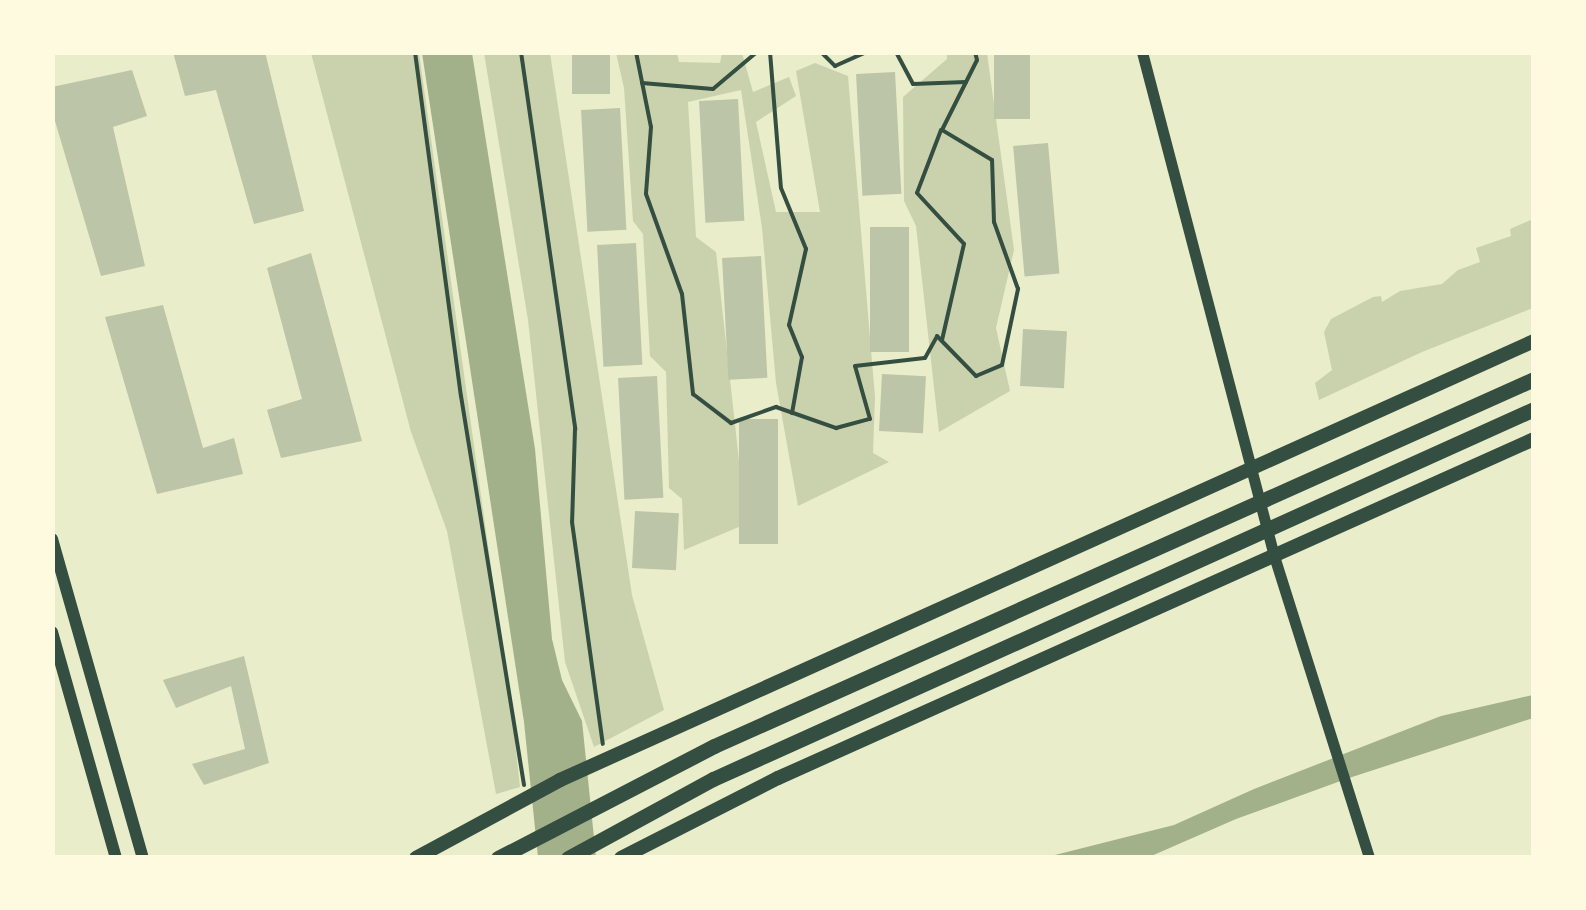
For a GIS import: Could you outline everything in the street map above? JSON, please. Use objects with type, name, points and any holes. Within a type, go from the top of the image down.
[{"type":"highway","points":[[498,858],[714,746],[1534,379]]},
{"type":"highway","points":[[568,858],[713,779],[1534,409]]},
{"type":"main road","points":[[416,858],[633,746],[1534,341]]},
{"type":"main road","points":[[620,858],[778,778],[1534,439]]},
{"type":"main road","points":[[52,539],[143,858]]},
{"type":"main road","points":[[52,632],[116,858]]},
{"type":"street","points":[[1142,52],[1274,556],[1369,858]]},
{"type":"path","points":[[416,52],[461,396],[525,802]]},
{"type":"path","points":[[521,52],[541,219],[575,429],[572,522],[603,747]]},
{"type":"path","points":[[636,52],[651,128],[646,194],[682,294],[693,394],[731,423],[776,408],[836,428],[870,418],[855,366],[925,358],[938,336],[976,376],[1002,365],[1018,289],[994,222],[992,160],[942,130]]},
{"type":"path","points":[[642,82],[713,89],[757,52]]},
{"type":"path","points":[[770,52],[781,188],[806,249],[789,325],[802,357],[792,413]]},
{"type":"path","points":[[821,52],[835,66],[866,52]]},
{"type":"path","points":[[896,52],[913,84],[966,82]]},
{"type":"path","points":[[942,340],[964,244],[917,194],[942,130],[977,60],[976,52]]},
{"type":"shaded area","points":[[311,53],[419,53],[520,787],[496,794],[447,531],[411,432]]},
{"type":"shaded area","points":[[422,53],[472,53],[535,449],[552,639],[562,680],[582,721],[596,857],[538,857],[524,722]]},
{"type":"shaded area","points":[[484,53],[550,53],[632,595],[664,710],[594,747],[565,662],[528,320]]},
{"type":"shaded area","points":[[616,53],[677,53],[679,62],[720,63],[722,53],[742,53],[753,92],[789,77],[796,96],[756,122],[776,212],[820,212],[796,71],[815,63],[848,76],[875,397],[873,453],[889,462],[798,506],[776,383],[762,228],[741,90],[688,102],[696,237],[716,252],[746,524],[684,550],[682,499],[669,488],[666,372],[650,356],[643,234],[633,221],[624,88]]},
{"type":"shaded area","points":[[947,53],[987,53],[1014,250],[996,328],[1010,391],[939,432],[916,226],[904,201],[903,97],[947,59]]},
{"type":"shaded area","points":[[1533,219],[1533,308],[1422,352],[1319,400],[1315,383],[1332,370],[1324,332],[1331,319],[1373,297],[1381,296],[1382,302],[1400,291],[1442,284],[1458,270],[1480,262],[1476,248],[1511,236],[1510,229]]},
{"type":"shaded area","points":[[1533,695],[1533,718],[1346,779],[1236,819],[1149,857],[1043,858],[1174,825],[1254,789],[1441,716]]},
{"type":"building","points":[[173,52],[265,52],[304,211],[254,224],[216,90],[185,96]]},
{"type":"building","points":[[572,52],[610,52],[610,94],[572,94]]},
{"type":"building","points":[[994,52],[1030,52],[1030,119],[994,119]]},
{"type":"building","points":[[132,70],[147,116],[113,127],[145,266],[101,276],[52,111],[52,87]]},
{"type":"building","points":[[895,72],[901,194],[862,196],[856,74]]},
{"type":"building","points":[[738,99],[744,221],[705,223],[699,101]]},
{"type":"building","points":[[620,108],[626,230],[587,232],[581,110]]},
{"type":"building","points":[[1048,143],[1059,274],[1025,277],[1013,146]]},
{"type":"building","points":[[870,227],[909,227],[909,352],[870,352]]},
{"type":"building","points":[[636,243],[642,365],[603,367],[597,245]]},
{"type":"building","points":[[311,253],[362,441],[281,458],[267,410],[302,399],[267,268]]},
{"type":"building","points":[[761,256],[767,378],[728,380],[722,258]]},
{"type":"building","points":[[163,305],[203,448],[234,438],[243,474],[157,494],[105,317]]},
{"type":"building","points":[[1023,329],[1067,331],[1064,388],[1020,386]]},
{"type":"building","points":[[882,374],[926,376],[923,433],[879,431]]},
{"type":"building","points":[[657,376],[663,498],[624,500],[618,378]]},
{"type":"building","points":[[739,419],[778,419],[778,544],[739,544]]},
{"type":"building","points":[[635,511],[679,513],[676,570],[632,568]]},
{"type":"building","points":[[244,656],[269,763],[204,785],[192,764],[245,749],[231,686],[176,708],[163,680]]}]
